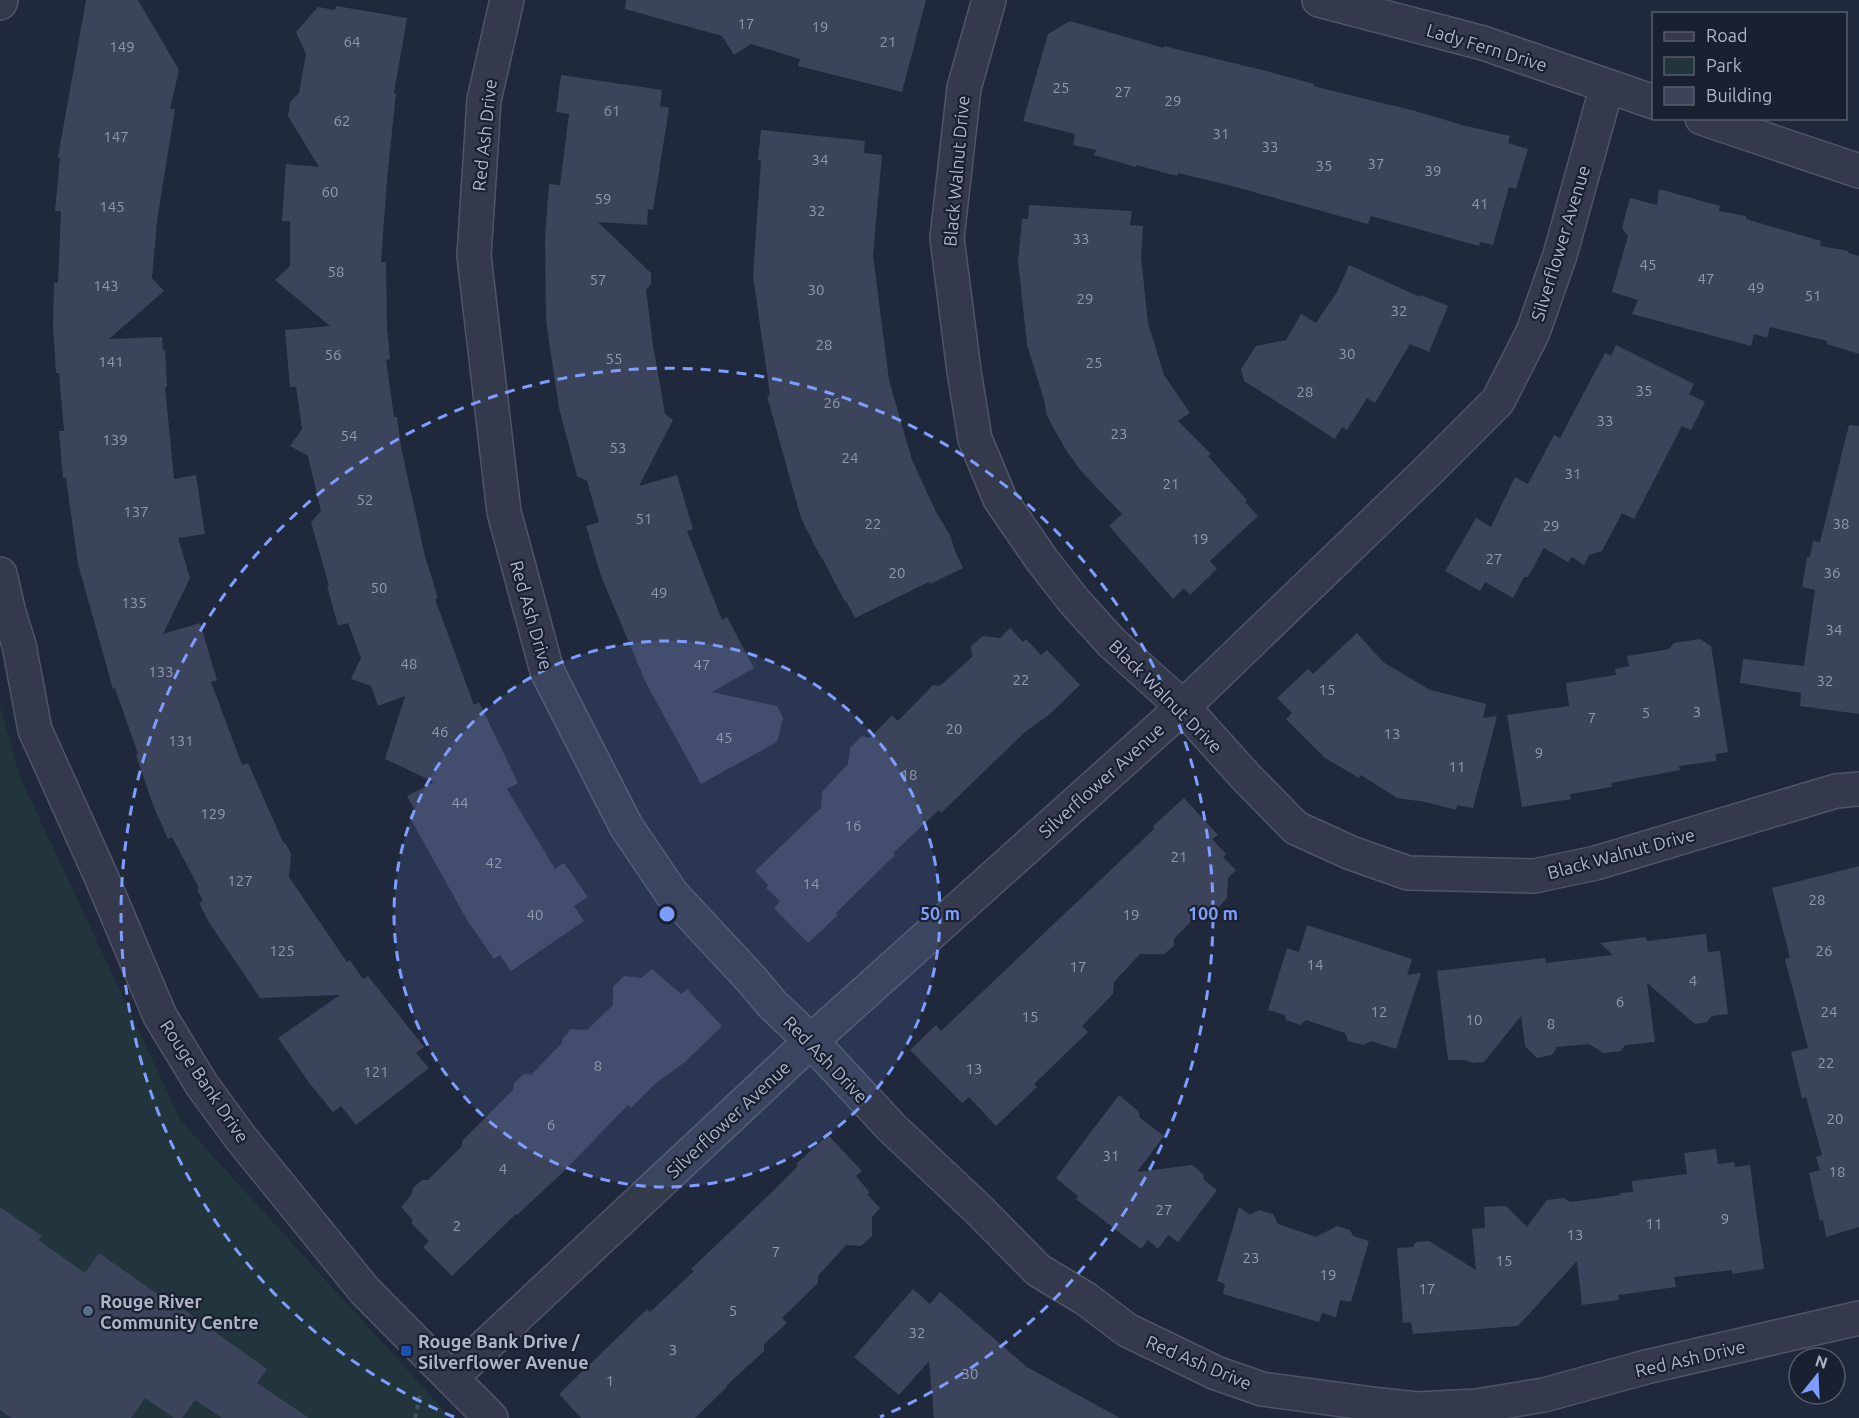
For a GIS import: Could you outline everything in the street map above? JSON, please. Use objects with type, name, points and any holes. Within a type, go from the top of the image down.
[{"type":"street","name":"Red Ash Drive","points":[[507,0],[484,100],[474,255],[504,512],[547,671],[626,826],[672,894],[772,1004],[811,1041],[891,1127],[978,1209],[1038,1270],[1086,1299],[1127,1330],[1216,1373],[1262,1389],[1418,1409],[1476,1406],[1544,1395],[1646,1367],[1859,1318]]},
{"type":"street","name":"Black Walnut Drive","points":[[989,0],[964,88],[946,238],[975,439],[1000,499],[1042,560],[1074,601],[1112,643],[1183,707],[1296,828],[1351,853],[1408,873],[1534,876],[1596,863],[1836,791],[1859,789]]},
{"type":"street","name":"Lady Fern Drive","points":[[1319,0],[1483,43],[1652,102]]},
{"type":"street","name":"Silverflower Avenue","points":[[436,1382],[1183,707],[1498,401],[1533,332],[1552,277],[1607,86]]},
{"type":"street","points":[[1708,120],[1859,171]]},
{"type":"street","name":"Rouge Bank Drive","points":[[0,574],[19,645],[35,730],[100,874],[160,1016],[202,1085],[240,1137],[436,1382],[491,1418]]},
{"type":"path","points":[[415,1418],[436,1382]]},
{"type":"green space","points":[[0,706],[20,777],[181,1121],[451,1418],[0,1418]]},
{"type":"building","points":[[86,0],[138,0],[179,70],[170,109],[175,109],[157,221],[152,278],[164,291],[109,339],[162,337],[163,350],[165,350],[167,387],[165,387],[174,479],[196,475],[205,534],[178,538],[190,578],[163,634],[200,623],[217,680],[211,682],[242,765],[248,763],[283,842],[291,854],[289,877],[347,962],[350,960],[363,979],[368,976],[424,1047],[416,1053],[429,1068],[356,1125],[341,1106],[333,1112],[278,1038],[340,995],[260,998],[210,924],[199,903],[203,901],[197,890],[199,888],[172,837],[168,839],[153,805],[136,755],[138,754],[115,688],[113,689],[78,564],[66,478],[63,478],[59,431],[64,431],[59,373],[56,373],[53,325],[54,283],[58,283],[61,211],[55,211],[60,158],[58,157]]},
{"type":"building","points":[[626,0],[926,0],[902,92],[798,66],[800,59],[751,44],[734,55],[722,36],[625,9]]},
{"type":"building","points":[[336,6],[407,18],[394,93],[396,93],[381,262],[386,262],[390,359],[386,360],[394,417],[397,417],[401,447],[425,556],[438,598],[435,599],[474,705],[479,702],[518,783],[507,789],[555,869],[564,863],[588,897],[574,906],[584,921],[511,971],[500,955],[494,959],[467,920],[409,816],[416,812],[407,796],[434,782],[385,759],[405,696],[378,706],[371,686],[351,679],[361,658],[348,623],[338,626],[327,586],[329,586],[311,522],[321,511],[308,456],[290,446],[302,429],[296,387],[290,387],[285,330],[330,326],[275,280],[290,266],[290,221],[282,221],[286,164],[319,167],[288,116],[290,102],[299,93],[306,54],[296,32],[318,7],[335,10]]},
{"type":"building","points":[[1070,21],[1164,48],[1164,46],[1266,71],[1314,84],[1313,86],[1510,136],[1508,143],[1528,149],[1516,189],[1509,187],[1493,245],[1480,242],[1479,246],[1371,216],[1368,224],[1232,186],[1178,173],[1177,176],[1136,165],[1136,167],[1094,155],[1096,150],[1073,145],[1075,134],[1023,121],[1048,34]]},
{"type":"building","points":[[561,75],[662,90],[660,106],[669,108],[653,210],[648,209],[647,225],[598,222],[651,273],[651,284],[646,290],[653,345],[665,414],[673,420],[639,486],[677,475],[693,529],[687,531],[722,620],[727,617],[754,668],[712,692],[777,706],[783,718],[777,742],[701,784],[646,683],[601,576],[586,526],[599,522],[587,481],[577,476],[559,408],[546,321],[545,238],[549,184],[560,185],[569,114],[556,112]]},
{"type":"building","points":[[761,130],[865,141],[864,153],[882,155],[873,255],[889,380],[912,460],[937,514],[950,535],[963,568],[855,618],[801,518],[767,396],[770,395],[753,276]]},
{"type":"building","points":[[1659,189],[1720,206],[1719,211],[1746,216],[1746,219],[1821,241],[1820,246],[1849,251],[1848,253],[1859,256],[1859,354],[1827,344],[1827,341],[1770,327],[1767,338],[1754,334],[1751,346],[1632,314],[1638,300],[1612,292],[1628,236],[1622,228],[1630,198],[1657,205]]},
{"type":"building","points":[[1029,205],[1132,211],[1130,225],[1143,226],[1141,257],[1148,323],[1164,375],[1190,413],[1178,421],[1211,454],[1208,456],[1258,516],[1210,561],[1217,569],[1190,595],[1184,588],[1173,599],[1109,526],[1122,514],[1081,471],[1064,447],[1047,416],[1027,345],[1018,261],[1022,219],[1028,219]]},
{"type":"building","points":[[1349,265],[1420,297],[1421,295],[1448,306],[1429,352],[1410,344],[1375,403],[1367,398],[1347,430],[1342,427],[1335,439],[1244,381],[1241,369],[1256,346],[1286,340],[1301,314],[1316,323],[1337,292]]},
{"type":"building","points":[[1616,345],[1694,384],[1689,394],[1705,402],[1691,430],[1682,426],[1634,519],[1622,513],[1602,551],[1589,555],[1584,565],[1572,557],[1568,562],[1544,548],[1513,598],[1485,582],[1480,591],[1445,571],[1476,518],[1491,527],[1515,477],[1528,484],[1554,435],[1560,438],[1605,353],[1611,356]]},
{"type":"building","points":[[1849,425],[1859,426],[1859,714],[1800,706],[1801,693],[1740,683],[1743,659],[1804,666],[1815,590],[1802,587],[1807,557],[1810,557],[1813,541],[1820,542]]},
{"type":"building","points":[[1010,628],[1023,642],[1026,639],[1041,655],[1047,650],[1080,685],[1050,714],[1025,732],[941,813],[939,810],[893,853],[895,855],[808,943],[774,908],[780,901],[766,888],[768,885],[755,871],[821,808],[822,792],[848,764],[850,748],[862,736],[870,738],[892,715],[898,721],[933,685],[940,686],[972,657],[971,646],[983,636],[1000,638]]},
{"type":"building","points":[[1357,633],[1383,662],[1430,690],[1486,704],[1483,718],[1497,716],[1473,808],[1457,805],[1456,810],[1426,802],[1397,798],[1361,775],[1359,778],[1325,758],[1286,719],[1292,713],[1277,698],[1308,669],[1313,674]]},
{"type":"building","points":[[1700,639],[1711,646],[1728,752],[1716,754],[1716,761],[1679,766],[1680,770],[1611,783],[1612,787],[1570,794],[1571,799],[1522,807],[1507,715],[1569,706],[1566,683],[1616,675],[1615,669],[1629,666],[1627,656],[1669,649],[1674,643]]},
{"type":"building","points":[[1184,798],[1218,835],[1212,839],[1226,854],[1223,857],[1236,870],[1228,878],[1227,898],[1218,908],[1204,908],[1174,939],[1174,946],[1164,954],[1140,954],[1114,982],[1113,994],[1082,1026],[1088,1032],[1034,1084],[1037,1087],[996,1126],[969,1097],[962,1103],[910,1050],[936,1025],[941,1031]]},
{"type":"building","points":[[1859,866],[1859,1227],[1826,1237],[1809,1173],[1820,1170],[1816,1157],[1822,1155],[1806,1097],[1802,1099],[1791,1052],[1808,1048],[1785,959],[1790,957],[1772,888]]},
{"type":"building","points":[[1307,925],[1412,959],[1407,975],[1421,973],[1396,1049],[1371,1041],[1363,1045],[1348,1041],[1345,1033],[1306,1020],[1300,1025],[1286,1020],[1285,1015],[1268,1010],[1287,948],[1299,952]]},
{"type":"building","points":[[1706,934],[1708,952],[1720,951],[1728,1014],[1712,1016],[1707,1022],[1695,1024],[1647,983],[1655,1042],[1625,1045],[1621,1051],[1603,1053],[1589,1044],[1557,1047],[1552,1055],[1537,1058],[1525,1046],[1521,1016],[1484,1062],[1448,1060],[1437,971],[1545,958],[1546,963],[1613,955],[1600,943],[1646,937],[1647,941]]},
{"type":"building","points":[[652,969],[681,994],[687,989],[722,1026],[685,1062],[656,1083],[631,1108],[628,1105],[560,1175],[452,1276],[423,1247],[429,1241],[411,1223],[413,1220],[401,1207],[411,1195],[413,1188],[422,1180],[428,1180],[462,1146],[462,1141],[513,1090],[514,1083],[524,1074],[531,1075],[562,1043],[562,1039],[571,1029],[587,1030],[613,1005],[613,987],[624,976],[641,978]]},
{"type":"building","points":[[1119,1095],[1138,1111],[1140,1118],[1164,1136],[1137,1172],[1192,1165],[1203,1174],[1204,1180],[1217,1190],[1178,1242],[1168,1235],[1158,1249],[1148,1240],[1141,1249],[1076,1199],[1078,1196],[1056,1178]]},
{"type":"building","points":[[828,1135],[862,1171],[856,1176],[870,1193],[867,1194],[880,1208],[872,1217],[872,1236],[861,1246],[846,1245],[818,1276],[818,1283],[782,1318],[787,1323],[764,1344],[764,1351],[695,1418],[581,1418],[559,1394],[647,1309],[650,1312],[694,1271],[691,1269]]},
{"type":"building","points":[[1716,1149],[1718,1164],[1734,1162],[1735,1167],[1750,1165],[1764,1269],[1732,1274],[1732,1270],[1674,1277],[1676,1287],[1618,1295],[1619,1300],[1582,1305],[1577,1261],[1518,1326],[1413,1334],[1411,1322],[1403,1323],[1397,1248],[1413,1247],[1416,1242],[1429,1241],[1476,1270],[1472,1229],[1485,1228],[1484,1207],[1506,1206],[1527,1227],[1547,1200],[1564,1198],[1570,1202],[1633,1192],[1632,1181],[1687,1174],[1684,1153]]},
{"type":"building","name":"Rouge River Community Centre","points":[[0,1207],[42,1236],[38,1240],[85,1273],[99,1253],[174,1306],[176,1304],[267,1369],[257,1383],[309,1418],[222,1418],[195,1400],[182,1418],[174,1418],[145,1398],[131,1418],[12,1418],[0,1410]]},
{"type":"building","points":[[1239,1207],[1250,1215],[1259,1210],[1273,1214],[1278,1224],[1316,1237],[1337,1226],[1350,1230],[1353,1236],[1369,1241],[1351,1302],[1340,1300],[1336,1317],[1322,1313],[1319,1322],[1223,1294],[1225,1284],[1217,1281]]},
{"type":"building","points":[[913,1289],[930,1304],[940,1292],[1027,1367],[1120,1418],[934,1418],[929,1361],[899,1395],[854,1357]]},
{"type":"place","name":"Rouge River Community Centre","points":[[88,1311]]},
{"type":"place","name":"Rouge Bank Drive / Silverflower Avenue","points":[[406,1351]]}]
